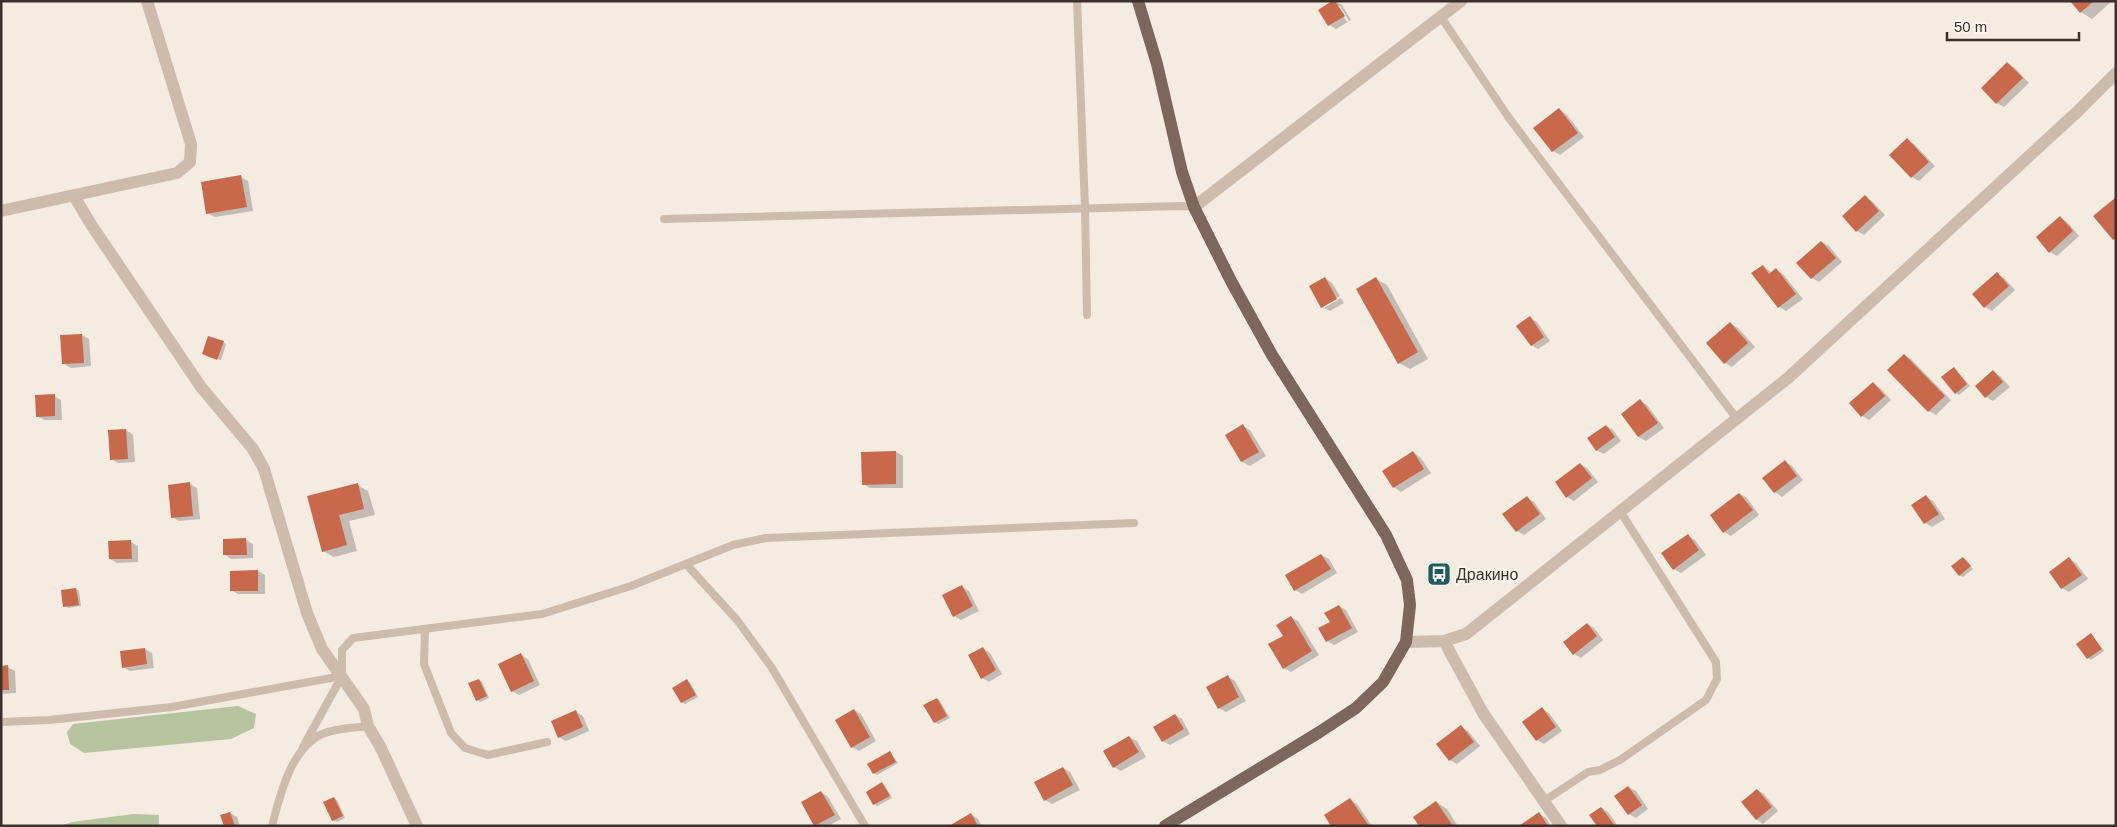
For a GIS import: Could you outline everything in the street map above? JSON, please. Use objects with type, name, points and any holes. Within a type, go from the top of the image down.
[{"type":"main road","points":[[1138,1],[1157,64],[1182,172],[1194,207],[1231,281],[1272,355],[1386,535],[1403,567],[1410,599],[1406,642],[1383,682],[1356,708],[1165,826]]},
{"type":"street","points":[[1,211],[177,173],[190,162],[191,144],[147,1]]},
{"type":"street","points":[[1194,207],[1461,1]]},
{"type":"street","points":[[1406,642],[1444,642],[1466,634],[1737,419],[1788,378],[2077,112],[2116,73]]},
{"type":"street","points":[[74,196],[92,226],[201,387],[253,449],[264,469],[307,613],[322,649],[364,709],[368,726],[380,746],[417,826]]},
{"type":"street","points":[[1444,642],[1483,713],[1562,826]]},
{"type":"lane","points":[[1077,1],[1087,315]]},
{"type":"lane","points":[[1440,17],[1509,118],[1737,419]]},
{"type":"lane","points":[[664,219],[1194,207]]},
{"type":"lane","points":[[1544,801],[1588,772],[1600,770],[1620,760],[1675,722],[1706,700],[1717,679],[1716,662],[1620,511]]},
{"type":"lane","points":[[272,826],[283,787],[342,676],[342,650],[353,638],[542,614],[594,599],[733,545],[766,538],[1134,522]]},
{"type":"lane","points":[[686,564],[737,620],[772,668],[865,826]]},
{"type":"lane","points":[[425,629],[424,664],[451,733],[465,748],[488,755],[548,742]]},
{"type":"lane","points":[[1,722],[49,720],[172,707],[342,676]]},
{"type":"lane","points":[[303,747],[322,734],[368,726]]},
{"type":"green space","points":[[238,706],[256,714],[254,728],[231,739],[84,753],[70,744],[67,732],[73,724]]},
{"type":"green space","points":[[133,814],[159,815],[159,824],[157,826],[60,826],[72,822]]},
{"type":"building","points":[[1335,1],[1345,16],[1328,26],[1318,10]]},
{"type":"building","points":[[2070,1],[2094,1],[2080,13]]},
{"type":"building","points":[[2007,62],[2023,78],[1996,104],[1981,88]]},
{"type":"building","points":[[1559,108],[1578,133],[1552,152],[1533,128]]},
{"type":"building","points":[[1907,138],[1929,162],[1911,178],[1889,155]]},
{"type":"building","points":[[241,175],[247,207],[206,214],[201,182]]},
{"type":"building","points":[[1865,195],[1879,211],[1856,232],[1842,216]]},
{"type":"building","points":[[2115,198],[2116,238],[2113,240],[2093,216]]},
{"type":"building","points":[[2060,216],[2073,231],[2049,253],[2036,237]]},
{"type":"building","points":[[1821,241],[1836,258],[1811,279],[1796,263]]},
{"type":"building","points":[[1763,265],[1769,274],[1776,268],[1796,294],[1778,308],[1751,273]]},
{"type":"building","points":[[1997,272],[2009,286],[1984,308],[1972,294]]},
{"type":"building","points":[[1325,277],[1337,299],[1321,308],[1309,286]]},
{"type":"building","points":[[1376,277],[1418,352],[1398,364],[1356,289]]},
{"type":"building","points":[[1530,316],[1544,337],[1531,346],[1516,326]]},
{"type":"building","points":[[1730,322],[1748,343],[1724,364],[1706,343]]},
{"type":"building","points":[[82,334],[84,363],[62,364],[60,335]]},
{"type":"building","points":[[208,336],[224,341],[217,360],[202,354]]},
{"type":"building","points":[[1904,354],[1945,396],[1928,412],[1887,370]]},
{"type":"building","points":[[1954,367],[1967,384],[1955,394],[1941,377]]},
{"type":"building","points":[[1993,370],[2003,382],[1985,398],[1975,386]]},
{"type":"building","points":[[1873,382],[1885,396],[1861,417],[1849,403]]},
{"type":"building","points":[[55,394],[55,416],[36,417],[35,395]]},
{"type":"building","points":[[1640,399],[1658,423],[1638,437],[1621,414]]},
{"type":"building","points":[[1243,424],[1259,452],[1241,462],[1225,435]]},
{"type":"building","points":[[1606,425],[1615,437],[1596,451],[1587,438]]},
{"type":"building","points":[[126,429],[128,459],[110,460],[108,430]]},
{"type":"building","points":[[896,451],[896,484],[862,485],[861,452]]},
{"type":"building","points":[[1413,451],[1424,469],[1393,488],[1382,471]]},
{"type":"building","points":[[1785,460],[1797,476],[1774,493],[1762,478]]},
{"type":"building","points":[[1580,463],[1592,478],[1566,498],[1555,482]]},
{"type":"building","points":[[190,482],[193,516],[171,518],[168,485]]},
{"type":"building","points":[[358,483],[364,509],[339,515],[347,545],[322,552],[307,496]]},
{"type":"building","points":[[1739,493],[1753,510],[1723,533],[1710,515]]},
{"type":"building","points":[[1926,495],[1939,514],[1924,524],[1911,505]]},
{"type":"building","points":[[1527,496],[1540,514],[1516,532],[1502,514]]},
{"type":"building","points":[[1688,534],[1699,550],[1673,570],[1661,553]]},
{"type":"building","points":[[246,538],[247,555],[223,555],[223,539]]},
{"type":"building","points":[[131,540],[132,559],[109,559],[108,541]]},
{"type":"building","points":[[1321,554],[1331,569],[1294,591],[1285,575]]},
{"type":"building","points":[[1963,557],[1971,566],[1959,576],[1951,566]]},
{"type":"building","points":[[2069,557],[2082,575],[2061,589],[2049,572]]},
{"type":"building","points":[[258,570],[258,591],[230,591],[230,571]]},
{"type":"building","points":[[962,585],[973,606],[953,617],[942,595]]},
{"type":"building","points":[[76,588],[79,605],[63,607],[61,590]]},
{"type":"building","points":[[1339,605],[1352,628],[1326,642],[1318,628],[1330,622],[1324,613]]},
{"type":"building","points":[[1291,616],[1312,651],[1283,669],[1268,644],[1283,636],[1276,625]]},
{"type":"building","points":[[1587,623],[1597,636],[1573,655],[1563,642]]},
{"type":"building","points":[[2091,633],[2102,649],[2087,659],[2076,644]]},
{"type":"building","points":[[983,647],[996,670],[981,679],[968,655]]},
{"type":"building","points":[[145,648],[147,664],[122,668],[120,651]]},
{"type":"building","points":[[521,653],[534,681],[511,692],[498,664]]},
{"type":"building","points":[[8,665],[9,690],[1,690],[1,666]]},
{"type":"building","points":[[1228,675],[1239,697],[1218,709],[1206,687]]},
{"type":"building","points":[[479,679],[487,696],[476,701],[468,683]]},
{"type":"building","points":[[687,679],[696,695],[681,703],[672,688]]},
{"type":"building","points":[[937,698],[947,716],[934,723],[923,705]]},
{"type":"building","points":[[1542,707],[1556,727],[1536,741],[1522,722]]},
{"type":"building","points":[[854,709],[870,737],[851,748],[835,720]]},
{"type":"building","points":[[576,710],[583,727],[558,738],[551,721]]},
{"type":"building","points":[[1175,714],[1184,729],[1162,742],[1153,727]]},
{"type":"building","points":[[1461,725],[1474,742],[1449,761],[1436,744]]},
{"type":"building","points":[[1129,736],[1139,752],[1113,768],[1103,751]]},
{"type":"building","points":[[890,751],[896,762],[873,774],[867,764]]},
{"type":"building","points":[[1063,767],[1073,785],[1044,801],[1034,782]]},
{"type":"building","points":[[882,782],[890,796],[873,805],[866,792]]},
{"type":"building","points":[[1628,786],[1642,805],[1628,815],[1614,796]]},
{"type":"building","points":[[1757,789],[1772,807],[1756,820],[1741,802]]},
{"type":"building","points":[[821,791],[835,815],[814,826],[801,802]]},
{"type":"building","points":[[334,797],[343,816],[332,821],[323,802]]},
{"type":"building","points":[[1350,798],[1369,826],[1331,826],[1324,815]]},
{"type":"building","points":[[1436,801],[1453,826],[1419,826],[1413,817]]},
{"type":"building","points":[[1601,807],[1615,826],[1597,826],[1589,815]]},
{"type":"building","points":[[230,812],[235,826],[224,826],[220,815]]},
{"type":"building","points":[[1539,812],[1548,826],[1519,826]]},
{"type":"building","points":[[971,813],[978,826],[949,826]]},
{"type":"place","name":"Дракино","points":[[1439,574]]}]
